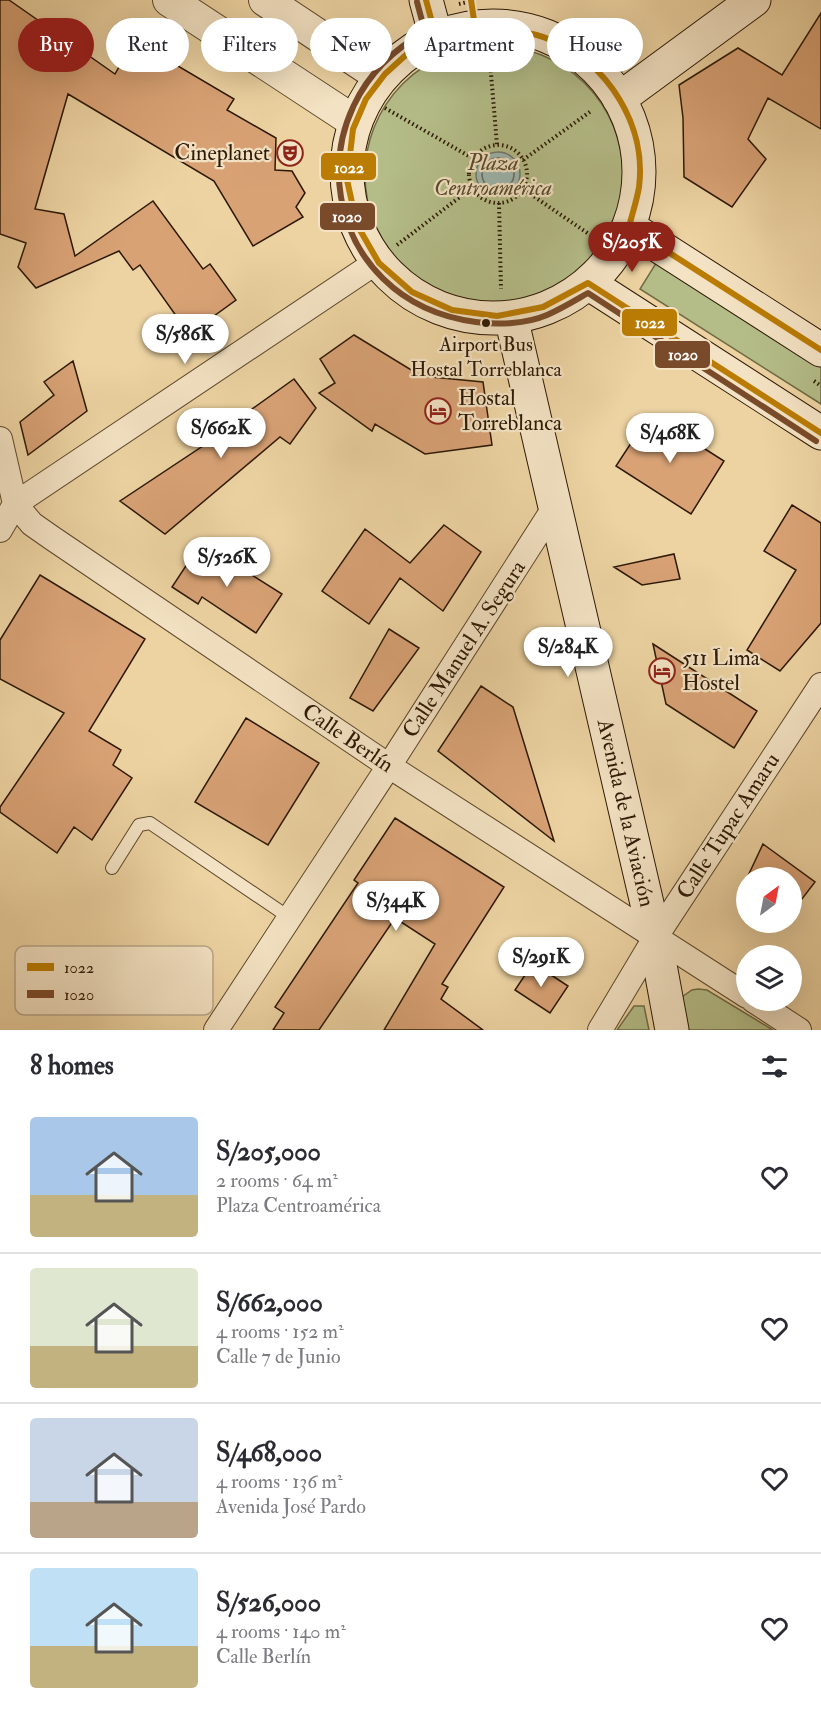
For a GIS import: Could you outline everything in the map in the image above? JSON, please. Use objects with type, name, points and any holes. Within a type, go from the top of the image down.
[{"type":"main road","points":[[426,0],[431,18]]},
{"type":"main road","points":[[618,96],[754,0]]},
{"type":"main road","points":[[404,59],[368,99],[347,170],[350,202],[360,232],[378,261],[408,290],[432,304],[459,313],[506,317],[552,306],[588,284],[622,239],[639,189],[639,162],[631,123],[618,96],[597,69],[560,42],[535,32]]},
{"type":"main road","points":[[622,239],[821,350]]},
{"type":"main road","points":[[588,284],[821,433]]},
{"type":"main road","name":"Avenida de la Aviación","points":[[506,317],[554,508],[655,938],[672,1030]]},
{"type":"street","points":[[169,0],[368,99]]},
{"type":"street","points":[[265,0],[368,99]]},
{"type":"street","points":[[0,530],[7,504],[378,261]]},
{"type":"street","name":"Calle Berlín","points":[[0,439],[7,504],[32,524],[389,766],[736,989]]},
{"type":"street","name":"Calle Manuel A. Segura","points":[[216,1030],[554,508]]},
{"type":"street","name":"Calle Tupac Amaru","points":[[600,1030],[655,938],[821,685]]},
{"type":"street","points":[[770,1011],[799,1030]]},
{"type":"lane","points":[[112,868],[139,825],[150,823],[290,918]]},
{"type":"path","points":[[486,72],[497,145]]},
{"type":"path","points":[[523,159],[618,96]]},
{"type":"path","points":[[368,99],[474,159]]},
{"type":"path","points":[[497,145],[512,148],[523,159],[527,174],[523,189],[517,196],[499,202],[484,198],[473,187],[470,173],[474,159],[480,152],[497,145]]},
{"type":"path","points":[[378,261],[473,187]]},
{"type":"path","points":[[523,189],[622,239]]},
{"type":"path","points":[[499,202],[506,317]]},
{"type":"green space","name":"Plaza Centroamérica","points":[[535,53],[547,58],[547,72],[572,72],[594,93],[608,114],[618,138],[622,162],[622,188],[618,212],[608,236],[594,257],[576,275],[555,289],[519,302],[494,304],[469,302],[433,289],[422,282],[394,257],[387,247],[380,236],[367,200],[365,175],[370,138],[387,103],[412,75],[416,72],[535,72]]},
{"type":"green space","points":[[663,252],[821,352],[821,404],[640,289]]},
{"type":"green space","points":[[692,990],[707,990],[736,1008],[736,1011],[742,1011],[773,1030],[685,1030],[679,999]]},
{"type":"green space","points":[[634,1006],[644,1006],[649,1030],[617,1030]]},
{"type":"water","points":[[498,152],[514,158],[520,174],[514,190],[498,196],[482,190],[476,174],[482,158]]},
{"type":"building","points":[[0,0],[9,0],[35,18],[18,18],[18,72],[94,72],[94,59],[106,68],[106,72],[115,74],[116,72],[188,72],[234,99],[227,110],[276,138],[275,170],[292,171],[305,193],[296,207],[303,217],[253,246],[214,181],[68,94],[35,209],[64,214],[75,256],[153,201],[203,269],[210,264],[236,300],[189,334],[140,265],[133,270],[119,251],[36,288],[18,267],[26,243],[0,234]]},
{"type":"building","points":[[821,13],[821,129],[768,98],[748,139],[766,159],[732,207],[684,177],[683,118],[679,85],[738,48],[782,75]]},
{"type":"building","points":[[354,335],[421,376],[483,382],[492,445],[425,454],[375,424],[372,431],[319,393],[335,383],[320,359]]},
{"type":"building","points":[[73,361],[87,411],[28,455],[20,422],[54,395],[44,382]]},
{"type":"building","points":[[294,379],[316,408],[290,444],[280,437],[165,534],[120,501],[248,416],[245,414]]},
{"type":"building","points":[[650,414],[724,461],[691,514],[616,466]]},
{"type":"building","points":[[792,505],[821,523],[821,623],[780,671],[747,650],[796,570],[764,551]]},
{"type":"building","points":[[444,525],[481,552],[443,611],[400,578],[369,624],[322,591],[365,529],[410,563]]},
{"type":"building","points":[[201,543],[282,594],[256,633],[202,597],[198,604],[172,587]]},
{"type":"building","points":[[674,554],[680,579],[642,585],[614,567]]},
{"type":"building","points":[[40,575],[145,639],[89,731],[121,750],[113,765],[132,778],[92,840],[74,827],[57,853],[0,812],[0,807],[64,713],[0,679],[0,640]]},
{"type":"building","points":[[389,629],[419,648],[373,711],[350,698]]},
{"type":"building","points":[[653,644],[757,711],[734,748],[666,704]]},
{"type":"building","points":[[481,686],[513,707],[554,841],[438,751]]},
{"type":"building","points":[[246,718],[319,763],[268,845],[195,802]]},
{"type":"building","points":[[395,818],[504,887],[442,984],[448,987],[441,999],[483,1030],[384,1030],[435,944],[395,918],[319,1030],[273,1030],[284,1013],[275,1007],[358,883],[354,880]]},
{"type":"building","points":[[763,844],[794,867],[752,867]]},
{"type":"building","points":[[802,872],[815,882],[802,899]]},
{"type":"building","points":[[533,963],[568,986],[550,1013],[515,990]]},
{"type":"transit line","name":"1022","points":[[426,0],[436,37],[408,53],[385,74],[366,99],[353,129],[347,180],[357,225],[379,263],[412,292],[452,310],[497,316],[543,307],[588,283],[821,433]]},
{"type":"transit line","name":"1022","points":[[471,0],[475,27],[523,32],[551,40],[571,50],[590,64],[619,99],[630,120],[637,142],[640,164],[639,187],[629,227],[821,350]]},
{"type":"transit line","name":"1020","points":[[417,2],[425,32],[382,65],[354,106],[340,151],[341,197],[355,241],[383,279],[423,307],[485,323],[512,323],[539,318],[588,293],[816,441]]},
{"type":"place","name":"Cineplanet","points":[[290,153]]},
{"type":"place","name":"Airport Bus Hostal Torreblanca","points":[[486,323]]},
{"type":"place","name":"Hostal Torreblanca","points":[[438,411]]},
{"type":"place","name":"511 Lima Hostel","points":[[662,671]]}]
